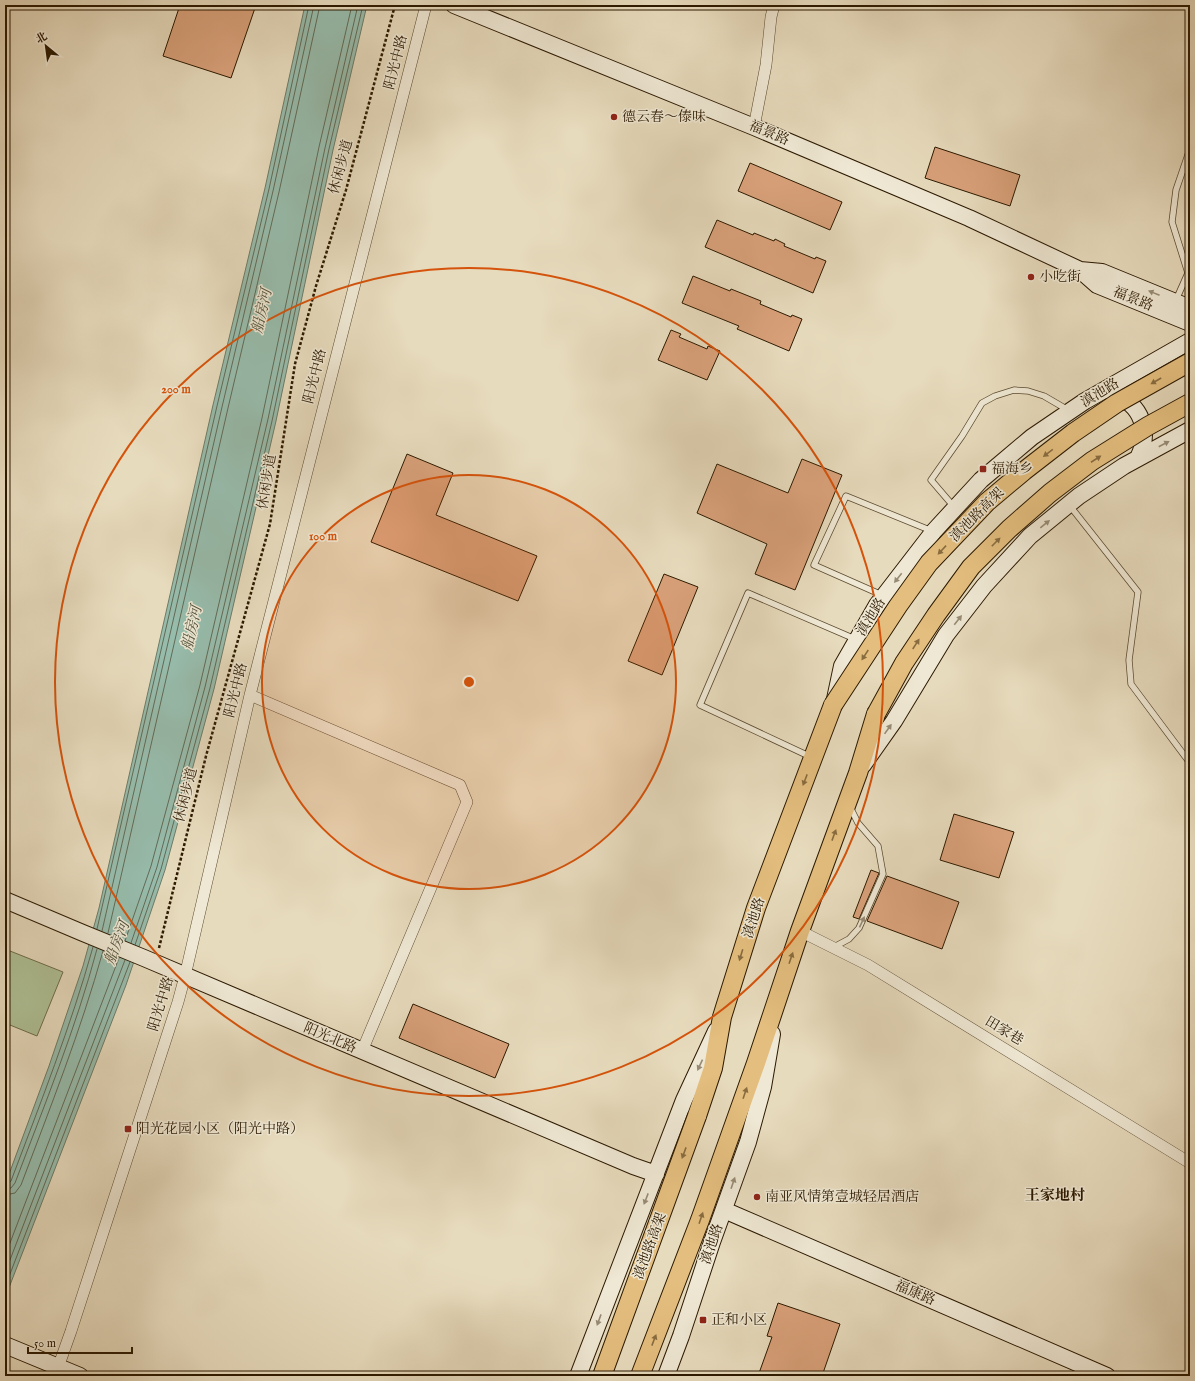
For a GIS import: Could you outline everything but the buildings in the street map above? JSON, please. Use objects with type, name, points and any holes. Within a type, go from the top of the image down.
[{"type":"main road","name":"滇池路高架","points":[[833,705],[898,606],[929,563],[987,502],[1024,471],[1098,416],[1117,403],[1190,362]]},
{"type":"main road","name":"滇池路","points":[[640,1376],[700,1220],[800,931],[858,773],[876,714],[904,663],[936,615],[971,567],[1009,529],[1050,493],[1092,461],[1148,426],[1190,403]]},
{"type":"main road","name":"滇池路","points":[[697,1116],[713,1068],[722,1017],[756,908],[833,705]]},
{"type":"main road","name":"滇池路高架","points":[[602,1376],[697,1116]]},
{"type":"street","name":"阳光中路","points":[[57,1372],[72,1331],[174,1017],[185,976],[250,695],[426,5]]},
{"type":"street","name":"福景路","points":[[454,5],[754,127],[969,218],[1080,270],[1097,285],[1190,323]]},
{"type":"street","points":[[754,127],[766,65],[771,17],[774,5]]},
{"type":"street","name":"福景路","points":[[1080,270],[1102,272],[1183,305]]},
{"type":"street","name":"滇池路","points":[[833,705],[842,666],[877,605],[934,531],[987,474],[1032,437],[1069,411],[1190,340]]},
{"type":"street","points":[[1098,393],[1107,393],[1122,398],[1129,403],[1140,416],[1144,433],[1142,450],[1138,458]]},
{"type":"street","name":"滇池路","points":[[858,773],[894,721],[946,635],[984,586],[1030,536],[1080,496],[1124,466],[1190,430]]},
{"type":"street","points":[[250,695],[460,785],[467,802],[362,1051]]},
{"type":"street","name":"阳光北路","points":[[5,900],[150,960],[633,1166],[656,1174]]},
{"type":"street","name":"田家巷","points":[[800,931],[868,965],[1190,1162]]},
{"type":"street","name":"滇池路","points":[[666,1376],[748,1142],[763,1087],[778,995]]},
{"type":"street","name":"滇池路","points":[[578,1376],[684,1100],[722,1017]]},
{"type":"street","name":"福康路","points":[[724,1210],[1107,1376]]},
{"type":"street","points":[[5,1345],[57,1372],[80,1376]]},
{"type":"lane","points":[[1183,305],[1188,274],[1172,222],[1176,190],[1190,149]]},
{"type":"lane","points":[[955,508],[930,480],[962,436],[982,403],[995,396],[1014,390],[1028,391],[1044,396],[1069,411]]},
{"type":"lane","points":[[884,596],[814,565],[846,496],[934,531]]},
{"type":"lane","points":[[1069,505],[1138,592],[1129,660],[1130,684],[1190,763]]},
{"type":"lane","points":[[813,758],[700,705],[748,593],[857,640]]},
{"type":"lane","points":[[834,947],[849,939],[859,928],[884,874],[878,846],[858,823],[847,801]]},
{"type":"path","name":"休闲步道","points":[[150,960],[270,524],[296,364],[316,286],[346,190],[395,5]]},
{"type":"shaded area","points":[[5,949],[63,972],[37,1036],[5,1023]]},
{"type":"water","name":"船房河","points":[[305,5],[367,5],[333,150],[276,421],[214,689],[165,870],[126,985],[5,1298],[5,1185],[49,1066],[83,966],[99,908],[213,405],[265,188]]},
{"type":"place","name":"德云春～傣味","points":[[614,117]]},
{"type":"place","name":"小吃街","points":[[1031,277]]},
{"type":"place","name":"福海乡","points":[[983,469]]},
{"type":"place","name":"阳光花园小区（阳光中路）","points":[[128,1129]]},
{"type":"place","name":"南亚风情第壹城轻居酒店","points":[[757,1197]]},
{"type":"place","name":"正和小区","points":[[703,1320]]},
{"type":"district","name":"王家地村","points":[[1055,1195]]}]
